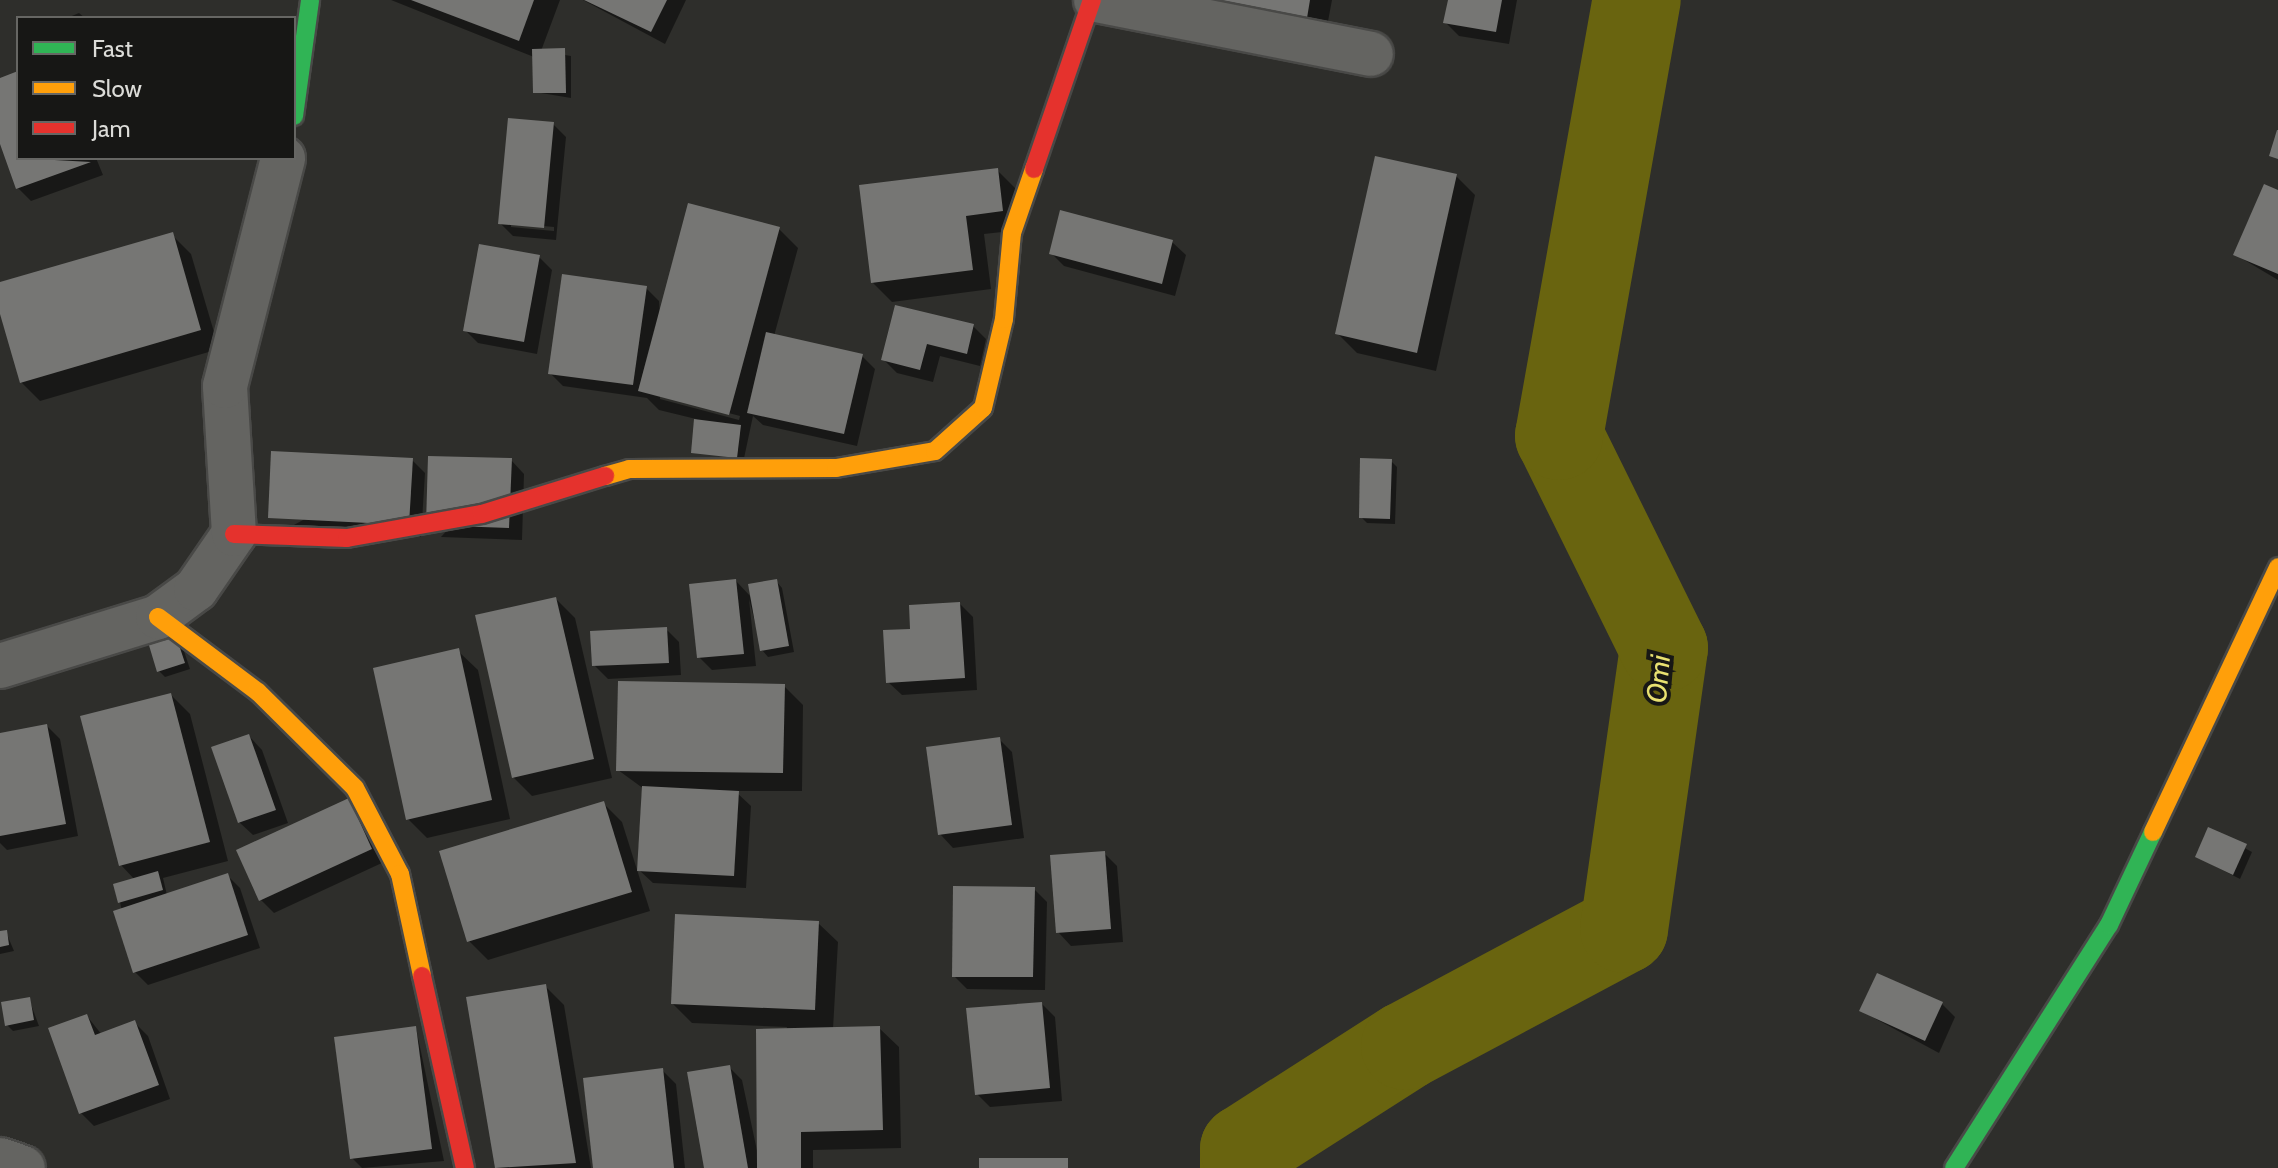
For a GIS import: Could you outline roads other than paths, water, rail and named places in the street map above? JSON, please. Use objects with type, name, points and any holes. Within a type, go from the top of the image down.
[{"type":"street","points":[[296,102],[310,0]]},
{"type":"street","points":[[234,534],[347,538],[482,514],[629,469],[836,468],[935,451],[983,408],[1004,319],[1012,233],[1094,0],[1371,54]]},
{"type":"street","points":[[0,666],[158,617],[196,589],[234,534],[225,386],[282,160]]},
{"type":"street","points":[[1954,1168],[2109,925],[2278,567]]},
{"type":"street","points":[[158,617],[258,692],[355,788],[400,874],[465,1168]]},
{"type":"street","points":[[0,1160],[23,1168]]},
{"type":"waterway","name":"Omi","points":[[1244,1168],[1244,1149],[1405,1046],[1624,929],[1664,648],[1559,436],[1637,0]]}]
